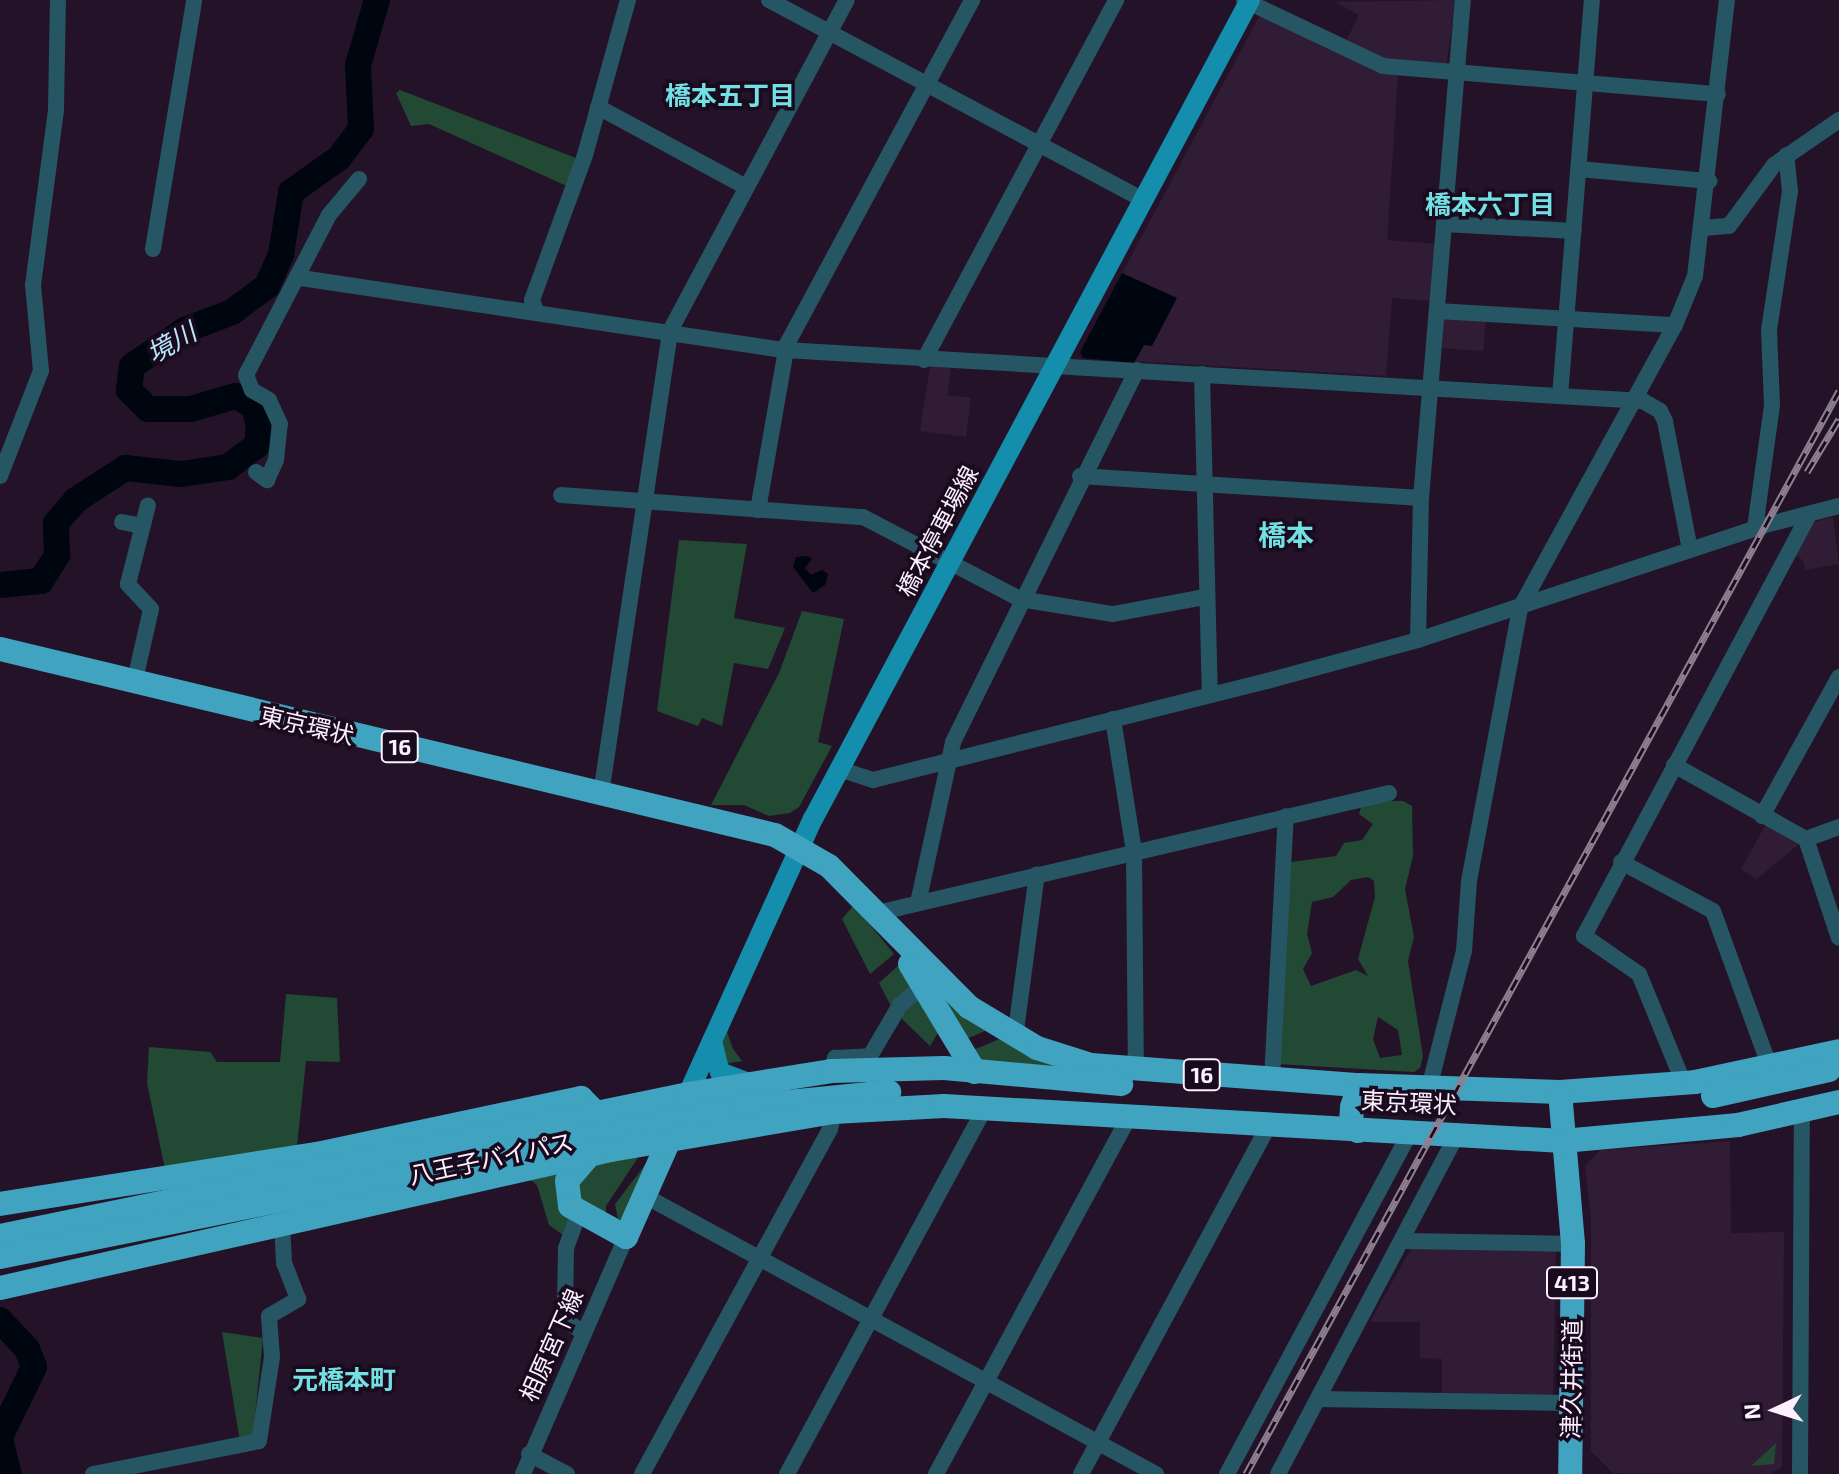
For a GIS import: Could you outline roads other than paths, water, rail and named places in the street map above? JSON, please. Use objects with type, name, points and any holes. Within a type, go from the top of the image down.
[{"type":"highway","name":"東京環状","points":[[0,649],[134,684],[775,835],[800,845]]},
{"type":"highway","name":"16","points":[[800,845],[829,866],[881,923],[969,1007],[1015,1038],[1053,1055],[1136,1071],[1359,1085],[1560,1092],[1684,1084],[1839,1051]]},
{"type":"highway","name":"16","points":[[881,923],[975,1072]]},
{"type":"highway","name":"東京環状","points":[[1728,1102],[1839,1067]]},
{"type":"highway","name":"八王子バイパス","points":[[975,1072],[831,1071],[749,1083],[257,1184],[1,1241],[15,1275],[245,1210],[845,1093],[984,1102]]},
{"type":"highway","name":"東京環状","points":[[975,1072],[1166,1096],[1550,1125],[1631,1123],[1728,1102],[1839,1086]]},
{"type":"highway","points":[[1358,1131],[1351,1122],[1353,1092],[1359,1085]]},
{"type":"highway","name":"津久井街道","points":[[1560,1092],[1573,1244],[1570,1474]]},
{"type":"highway","points":[[578,1215],[626,1237],[688,1094]]},
{"type":"highway","name":"東京環状","points":[[984,1102],[1166,1096]]},
{"type":"highway","points":[[0,1204],[317,1154],[581,1098],[596,1113]]},
{"type":"highway","name":"16","points":[[578,1215],[567,1200],[567,1181],[579,1162],[597,1154],[674,1128],[834,1112],[984,1102],[1129,1117],[1563,1141],[1656,1136],[1802,1112],[1839,1102]]},
{"type":"highway","name":"16","points":[[382,1181],[597,1154]]},
{"type":"highway","name":"16","points":[[15,1275],[282,1223],[597,1154]]},
{"type":"main road","name":"橋本停車場線","points":[[688,1094],[800,845],[1247,1]]},
{"type":"main road","points":[[713,1037],[714,1061],[720,1072],[749,1083]]},
{"type":"street","points":[[0,476],[41,371],[33,285],[56,110],[58,0]]},
{"type":"street","points":[[153,249],[194,0]]},
{"type":"street","points":[[536,311],[532,300],[598,107],[628,0]]},
{"type":"street","points":[[769,0],[1143,200]]},
{"type":"street","points":[[601,794],[670,331],[847,0]]},
{"type":"street","points":[[758,510],[785,350],[972,0]]},
{"type":"street","points":[[924,360],[1116,0]]},
{"type":"street","points":[[1418,640],[1421,498],[1463,0]]},
{"type":"street","points":[[1560,396],[1592,0]]},
{"type":"street","points":[[1429,1088],[1464,951],[1469,881],[1520,608],[1675,325],[1695,276],[1704,228],[1727,0]]},
{"type":"street","points":[[1247,1],[1383,66],[1718,94]]},
{"type":"street","points":[[598,107],[746,187]]},
{"type":"street","points":[[1704,228],[1729,226],[1761,178],[1786,155],[1839,120]]},
{"type":"street","points":[[1755,528],[1772,405],[1769,330],[1790,191],[1786,155]]},
{"type":"street","points":[[1579,169],[1709,181]]},
{"type":"street","points":[[256,472],[267,480],[276,460],[280,424],[269,400],[252,390],[246,375],[301,278],[329,215],[359,179]]},
{"type":"street","points":[[1444,224],[1574,231]]},
{"type":"street","points":[[301,278],[523,314],[536,311],[785,350],[1634,399],[1654,406],[1665,421],[1690,550]]},
{"type":"street","points":[[1437,311],[1675,325]]},
{"type":"street","points":[[918,903],[946,760],[1080,476],[1137,370]]},
{"type":"street","points":[[1202,374],[1201,484],[1210,695]]},
{"type":"street","points":[[1080,476],[1421,498]]},
{"type":"street","points":[[561,495],[863,517],[1020,599],[1116,614],[1205,597]]},
{"type":"street","points":[[134,684],[151,609],[128,584],[148,505]]},
{"type":"street","points":[[839,769],[873,780],[1210,695],[1418,640],[1755,528],[1839,506]]},
{"type":"street","points":[[1684,1084],[1639,974],[1584,936],[1809,514]]},
{"type":"street","points":[[122,522],[142,526]]},
{"type":"street","points":[[1762,816],[1839,677]]},
{"type":"street","points":[[1113,719],[1134,852],[1136,1071]]},
{"type":"street","points":[[1674,765],[1806,839],[1839,938]]},
{"type":"street","points":[[881,923],[918,903],[1389,793]]},
{"type":"street","points":[[1272,1079],[1286,816]]},
{"type":"street","points":[[1806,839],[1839,827]]},
{"type":"street","points":[[1621,862],[1713,911],[1770,1068]]},
{"type":"street","points":[[1015,1038],[1037,874]]},
{"type":"street","points":[[831,1071],[835,1058],[870,1056],[900,1005],[923,986]]},
{"type":"street","points":[[787,1474],[872,1319],[984,1102]]},
{"type":"street","points":[[642,1474],[832,1125],[834,1112]]},
{"type":"street","points":[[1800,1474],[1802,1112]]},
{"type":"street","points":[[936,1474],[1129,1117]]},
{"type":"street","points":[[1081,1474],[1269,1125]]},
{"type":"street","points":[[1227,1474],[1409,1134]]},
{"type":"street","points":[[1278,1474],[1405,1241],[1456,1137]]},
{"type":"street","points":[[645,1196],[1156,1474]]},
{"type":"street","points":[[578,1215],[566,1248],[565,1317],[583,1332]]},
{"type":"street","points":[[93,1474],[259,1441],[272,1357],[269,1316],[298,1299],[284,1263],[282,1223]]},
{"type":"street","name":"相原宮下線","points":[[523,1474],[529,1454],[626,1237]]},
{"type":"street","points":[[1405,1241],[1573,1244]]},
{"type":"street","points":[[1318,1399],[1571,1403]]},
{"type":"street","points":[[529,1454],[565,1473]]},
{"type":"waterway","name":"境川","points":[[0,585],[41,581],[57,555],[56,523],[76,500],[125,468],[181,474],[228,467],[257,445],[259,426],[254,406],[235,396],[191,409],[148,409],[129,390],[132,366],[185,330],[232,312],[267,286],[281,254],[291,192],[339,158],[361,129],[358,65],[377,0]]},
{"type":"waterway","name":"境川","points":[[0,1320],[27,1349],[34,1367],[0,1437]]},
{"type":"waterway","name":"境川","points":[[0,1439],[9,1474]]},
{"type":"railway","points":[[1246,1474],[1839,391]]},
{"type":"railway","points":[[1807,472],[1839,419]]},
{"type":"district","name":"橋本五丁目","points":[[730,95]]},
{"type":"district","name":"橋本六丁目","points":[[1490,204]]},
{"type":"district","name":"橋本","points":[[1286,534]]},
{"type":"district","name":"元橋本町","points":[[344,1379]]}]
